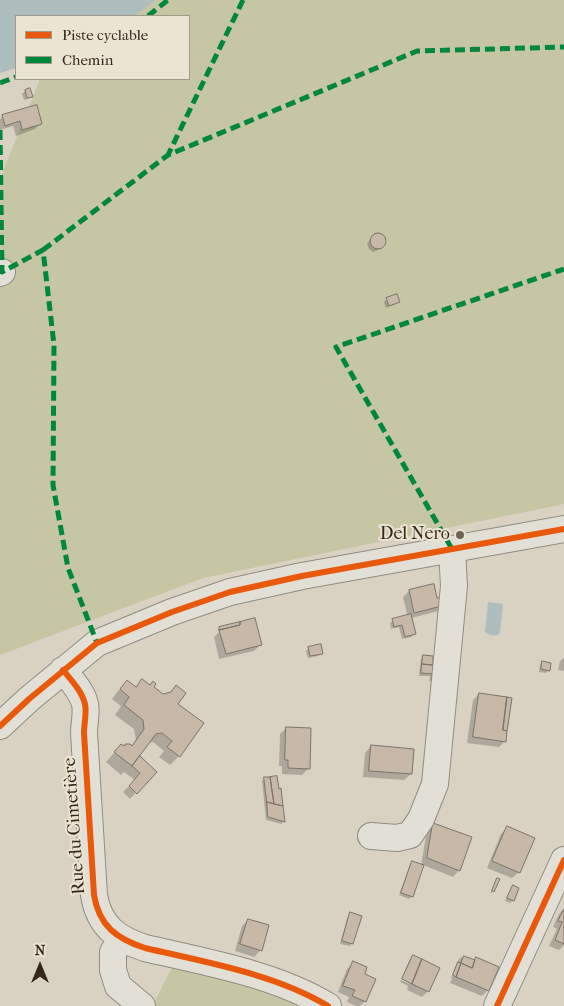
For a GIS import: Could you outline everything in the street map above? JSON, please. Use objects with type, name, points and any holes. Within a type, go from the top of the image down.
[{"type":"street","points":[[0,726],[97,643],[172,612],[230,592],[302,576],[564,529]]},
{"type":"street","points":[[371,836],[397,838],[410,835],[421,819],[435,784],[454,586],[452,549]]},
{"type":"street","name":"Rue du Cimetière","points":[[47,684],[80,692],[85,702],[84,733],[96,905],[100,917],[108,927],[122,939],[145,948],[266,978],[303,992],[328,1006]]},
{"type":"street","points":[[497,1006],[564,860]]},
{"type":"street","points":[[122,939],[113,952],[112,970],[118,986],[142,1006]]},
{"type":"green space","points":[[156,0],[564,0],[564,504],[203,578],[0,655],[0,179],[40,80],[190,80],[190,15],[135,15]]},
{"type":"green space","points":[[175,962],[320,1006],[152,1006]]},
{"type":"shaded area","points":[[0,0],[156,0],[135,15],[15,15],[15,68],[0,73]]},
{"type":"shaded area","points":[[488,602],[503,604],[500,633],[496,635],[485,632]]},
{"type":"building","points":[[30,88],[33,97],[27,98],[25,90]]},
{"type":"building","points":[[37,105],[42,124],[22,130],[20,121],[5,126],[2,115]]},
{"type":"building","points":[[375,233],[381,233],[386,238],[384,247],[375,249],[370,244],[370,238]]},
{"type":"building","points":[[397,294],[400,302],[389,306],[386,298]]},
{"type":"building","points":[[434,584],[437,598],[444,596],[446,605],[414,613],[409,590]]},
{"type":"building","points":[[411,614],[416,634],[405,637],[402,625],[394,627],[392,619]]},
{"type":"building","points":[[255,618],[262,645],[226,654],[219,630],[240,625],[240,622]]},
{"type":"building","points":[[240,622],[240,625],[219,630],[219,627]]},
{"type":"building","points":[[321,644],[323,654],[310,656],[308,647]]},
{"type":"building","points":[[423,655],[433,656],[433,665],[422,664]]},
{"type":"building","points":[[542,661],[551,663],[550,671],[541,669]]},
{"type":"building","points":[[422,664],[443,666],[442,680],[432,679],[432,674],[421,673]]},
{"type":"building","points":[[142,679],[150,685],[153,681],[156,684],[154,687],[163,694],[171,692],[176,685],[186,693],[178,704],[204,723],[180,757],[167,747],[172,741],[162,733],[156,734],[132,766],[114,752],[121,744],[124,746],[125,744],[130,744],[132,746],[144,729],[143,720],[124,705],[129,697],[120,689],[127,680],[136,687]]},
{"type":"building","points":[[479,693],[507,697],[503,730],[507,731],[506,742],[473,737]]},
{"type":"building","points":[[507,697],[512,698],[507,731],[503,730]]},
{"type":"building","points":[[286,727],[311,728],[310,769],[288,768],[288,760],[285,760]]},
{"type":"building","points":[[371,745],[414,749],[412,774],[369,771]]},
{"type":"building","points":[[140,756],[157,772],[137,794],[129,786],[140,773],[132,766]]},
{"type":"building","points":[[277,776],[279,789],[281,788],[283,806],[274,804],[270,777]]},
{"type":"building","points":[[264,777],[270,777],[274,804],[267,802]]},
{"type":"building","points":[[267,802],[283,806],[285,822],[268,817]]},
{"type":"building","points":[[433,823],[472,837],[460,871],[427,858]]},
{"type":"building","points":[[507,826],[535,838],[520,873],[492,861]]},
{"type":"building","points":[[412,861],[424,865],[413,897],[401,893]]},
{"type":"building","points":[[497,878],[500,879],[494,892],[492,891]]},
{"type":"building","points":[[513,885],[519,888],[514,901],[507,898]]},
{"type":"building","points":[[564,909],[564,944],[555,940],[562,922],[558,921]]},
{"type":"building","points":[[350,912],[362,916],[353,944],[342,941]]},
{"type":"building","points":[[248,919],[269,925],[262,951],[240,944]]},
{"type":"building","points":[[413,955],[422,959],[412,984],[402,979]]},
{"type":"building","points":[[464,956],[475,960],[472,968],[461,963]]},
{"type":"building","points":[[476,957],[499,967],[489,991],[456,977],[461,963],[472,968]]},
{"type":"building","points":[[422,959],[440,968],[429,992],[412,984]]},
{"type":"building","points":[[353,961],[367,967],[365,974],[376,979],[366,1002],[352,996],[355,990],[343,986]]},
{"type":"building","points":[[458,962],[461,963],[456,977],[453,975]]},
{"type":"marked path","points":[[149,15],[168,0]]},
{"type":"marked path","points":[[243,0],[168,155],[417,51],[564,47]]},
{"type":"marked path","points":[[0,83],[15,77]]},
{"type":"marked path","points":[[0,130],[2,272],[43,250],[54,345],[53,485],[68,568],[97,643]]},
{"type":"marked path","points":[[43,250],[168,155]]},
{"type":"marked path","points":[[452,549],[336,347],[564,269]]},
{"type":"cycle path","points":[[0,726],[29,699],[97,643],[172,612],[230,592],[302,576],[564,529]]},
{"type":"cycle path","points":[[63,670],[79,690],[85,704],[84,733],[94,895],[96,906],[105,923],[118,935],[145,948],[263,977],[285,985],[328,1006]]},
{"type":"cycle path","points":[[497,1006],[564,860]]},
{"type":"place","name":"Del Nero","points":[[460,535]]}]
